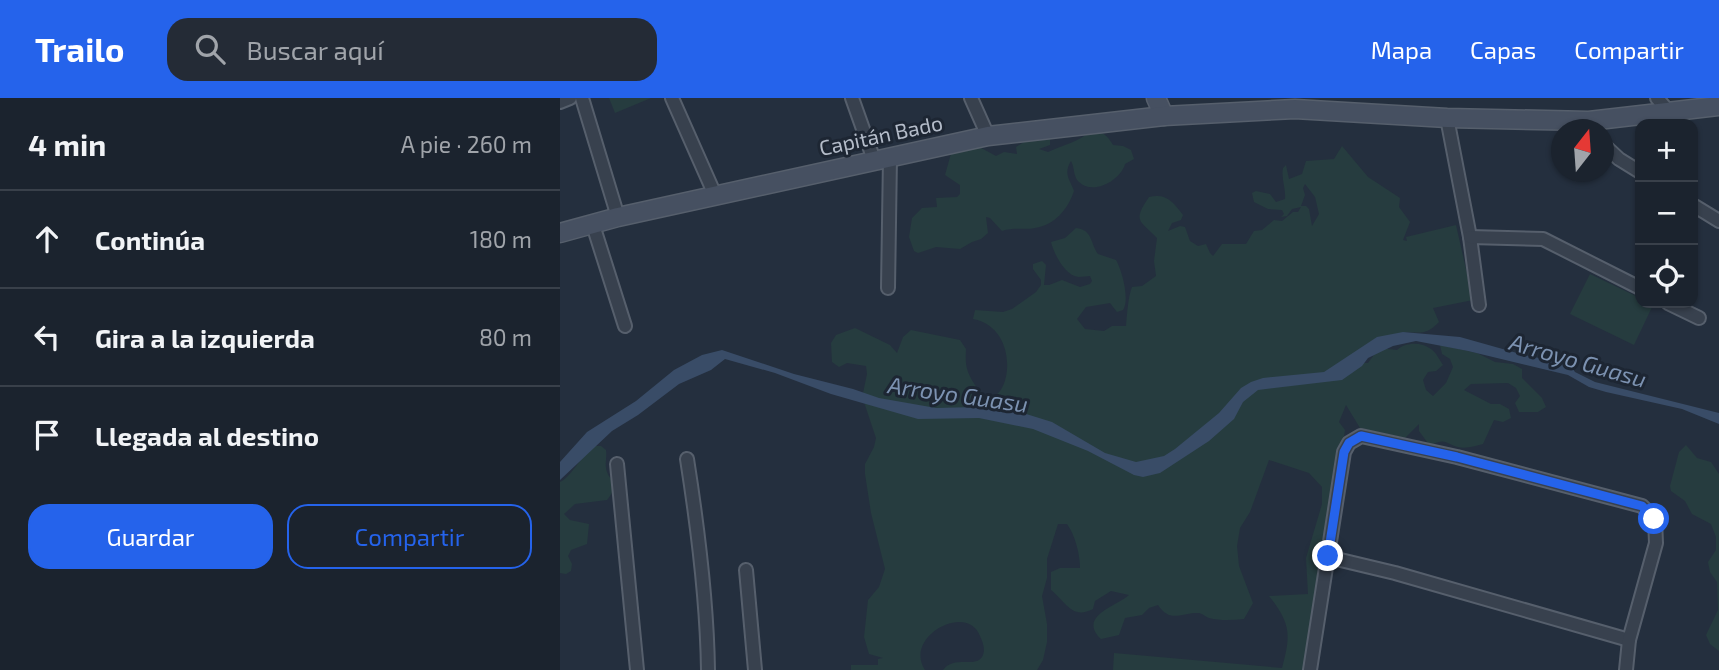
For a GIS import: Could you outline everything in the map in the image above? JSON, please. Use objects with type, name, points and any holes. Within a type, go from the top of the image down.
[{"type":"street","points":[[560,102],[570,98]]},
{"type":"street","points":[[582,98],[618,217]]},
{"type":"street","points":[[672,98],[715,195]]},
{"type":"street","points":[[852,98],[882,158],[888,288]]},
{"type":"street","points":[[971,98],[988,136]]},
{"type":"street","points":[[1156,98],[1164,116]]},
{"type":"street","points":[[1657,98],[1669,112]]},
{"type":"street","name":"Capitán Bado","points":[[560,233],[715,195],[988,136],[1164,116],[1293,103],[1447,118],[1551,123]]},
{"type":"street","name":"Capitán Bado","points":[[1614,121],[1719,106]]},
{"type":"street","points":[[1447,118],[1470,237],[1479,305]]},
{"type":"street","points":[[1614,154],[1635,169]]},
{"type":"street","points":[[1698,208],[1719,221]]},
{"type":"street","points":[[593,225],[625,326]]},
{"type":"street","points":[[1470,237],[1544,239],[1635,285]]},
{"type":"street","points":[[1678,308],[1699,318]]},
{"type":"street","points":[[1310,670],[1344,452],[1349,443],[1361,436],[1457,457],[1642,506],[1654,519],[1656,543],[1629,640],[1626,670]]},
{"type":"street","points":[[687,459],[698,532],[708,670]]},
{"type":"street","points":[[617,464],[637,670]]},
{"type":"street","points":[[1328,556],[1629,640]]},
{"type":"street","points":[[746,570],[755,670]]},
{"type":"green space","points":[[609,98],[651,98],[615,113]]},
{"type":"green space","points":[[1090,131],[1107,136],[1113,145],[1131,150],[1134,159],[1125,164],[1118,176],[1099,187],[1085,186],[1079,182],[1071,161],[1067,173],[1074,191],[1068,204],[1055,220],[1035,228],[1002,231],[986,217],[988,233],[960,249],[936,247],[918,253],[914,251],[909,237],[912,218],[922,208],[937,207],[936,198],[957,197],[960,194],[960,185],[945,175],[952,150],[974,144],[996,156],[1004,152],[1017,154],[1016,147],[1030,138],[1050,138],[1050,145],[1039,149],[1048,152]]},
{"type":"green space","points":[[1342,146],[1368,177],[1400,198],[1399,207],[1410,222],[1403,240],[1456,225],[1473,300],[1433,308],[1439,322],[1428,331],[1403,332],[1393,336],[1359,363],[1368,363],[1379,348],[1397,350],[1405,345],[1423,345],[1435,352],[1443,365],[1436,371],[1428,372],[1423,380],[1426,390],[1433,396],[1446,383],[1453,367],[1450,359],[1442,354],[1440,345],[1477,353],[1495,362],[1513,364],[1522,369],[1522,378],[1542,398],[1546,407],[1538,412],[1519,412],[1515,403],[1520,396],[1516,388],[1508,383],[1471,384],[1464,390],[1491,404],[1500,404],[1509,409],[1511,418],[1503,422],[1494,420],[1483,444],[1464,448],[1442,442],[1430,446],[1419,431],[1419,424],[1405,438],[1360,428],[1346,405],[1339,422],[1345,430],[1305,670],[1113,670],[1114,653],[1282,668],[1287,647],[1287,630],[1282,614],[1269,596],[1308,594],[1306,558],[1322,504],[1322,487],[1309,473],[1269,460],[1250,512],[1240,528],[1237,546],[1239,566],[1253,603],[1244,619],[1218,620],[1199,613],[1172,616],[1158,605],[1149,608],[1142,615],[1125,618],[1119,635],[1101,639],[1095,631],[1096,618],[1129,595],[1111,591],[1095,601],[1093,609],[1080,612],[1070,608],[1051,590],[1051,572],[1060,568],[1080,568],[1078,551],[1067,524],[1058,524],[1047,559],[1047,578],[1042,596],[1047,642],[1043,660],[1037,670],[943,670],[953,663],[974,662],[982,657],[984,646],[980,636],[973,626],[963,622],[951,623],[929,636],[922,646],[921,658],[925,670],[851,670],[851,665],[878,665],[878,659],[883,658],[869,654],[864,637],[868,600],[879,587],[885,569],[871,513],[865,474],[865,464],[876,438],[864,402],[866,366],[847,363],[839,367],[832,362],[831,343],[836,335],[855,328],[890,345],[897,353],[903,337],[911,330],[960,340],[966,349],[967,368],[975,385],[986,396],[995,395],[1003,387],[1007,373],[1007,357],[1002,340],[991,327],[973,319],[975,310],[1003,312],[1036,292],[1041,280],[1033,269],[1033,264],[1042,261],[1046,265],[1044,285],[1062,280],[1080,287],[1092,281],[1090,276],[1079,277],[1069,273],[1057,258],[1051,242],[1065,238],[1076,228],[1081,229],[1088,234],[1098,254],[1116,260],[1125,292],[1123,310],[1117,312],[1110,303],[1086,307],[1077,319],[1085,329],[1104,331],[1112,326],[1126,326],[1132,287],[1142,286],[1156,276],[1154,261],[1157,238],[1140,220],[1141,211],[1149,197],[1165,198],[1183,215],[1181,220],[1172,223],[1168,231],[1180,226],[1185,227],[1190,241],[1198,246],[1206,244],[1213,256],[1222,244],[1246,244],[1254,231],[1262,230],[1274,220],[1282,221],[1293,212],[1298,212],[1301,207],[1292,209],[1287,216],[1281,217],[1284,214],[1282,210],[1268,209],[1254,202],[1252,193],[1256,191],[1270,194],[1276,202],[1285,199],[1283,168],[1286,165],[1289,179],[1302,174],[1306,161],[1334,159]],"holes":[[[1305,184],[1315,197],[1319,214],[1312,226],[1309,209],[1301,206]]]},
{"type":"green space","points":[[1590,274],[1635,296],[1635,308],[1652,308],[1634,345],[1570,314]]},
{"type":"green space","points":[[1686,445],[1697,458],[1711,462],[1719,474],[1719,651],[1710,644],[1706,635],[1718,610],[1717,582],[1710,572],[1708,562],[1716,550],[1716,537],[1711,524],[1692,514],[1685,501],[1671,491],[1670,486],[1679,452]]},
{"type":"green space","points":[[591,446],[601,446],[606,450],[607,473],[614,485],[607,500],[575,504],[564,514],[570,520],[589,524],[587,544],[571,550],[568,556],[572,564],[571,571],[560,573],[560,482]]},
{"type":"water","points":[[1403,332],[1460,337],[1554,361],[1571,366],[1575,372],[1595,382],[1719,413],[1719,424],[1682,409],[1589,387],[1568,375],[1416,341],[1393,346],[1368,358],[1362,366],[1342,380],[1258,390],[1243,402],[1234,419],[1209,441],[1160,473],[1143,477],[1033,429],[979,418],[918,419],[725,359],[711,370],[679,384],[612,431],[560,480],[560,462],[587,432],[636,401],[674,370],[702,355],[722,350],[879,398],[936,408],[976,407],[1023,413],[1052,422],[1105,453],[1136,462],[1164,456],[1175,449],[1219,413],[1241,388],[1251,382],[1263,378],[1324,372],[1377,337]]},
{"type":"route","points":[[1328,556],[1344,452],[1349,443],[1361,436],[1457,457],[1642,506],[1654,519]]},
{"type":"water label","name":"Arroyo Guasu","points":[[1578,361]]},
{"type":"water label","name":"Arroyo Guasu","points":[[958,395]]}]
